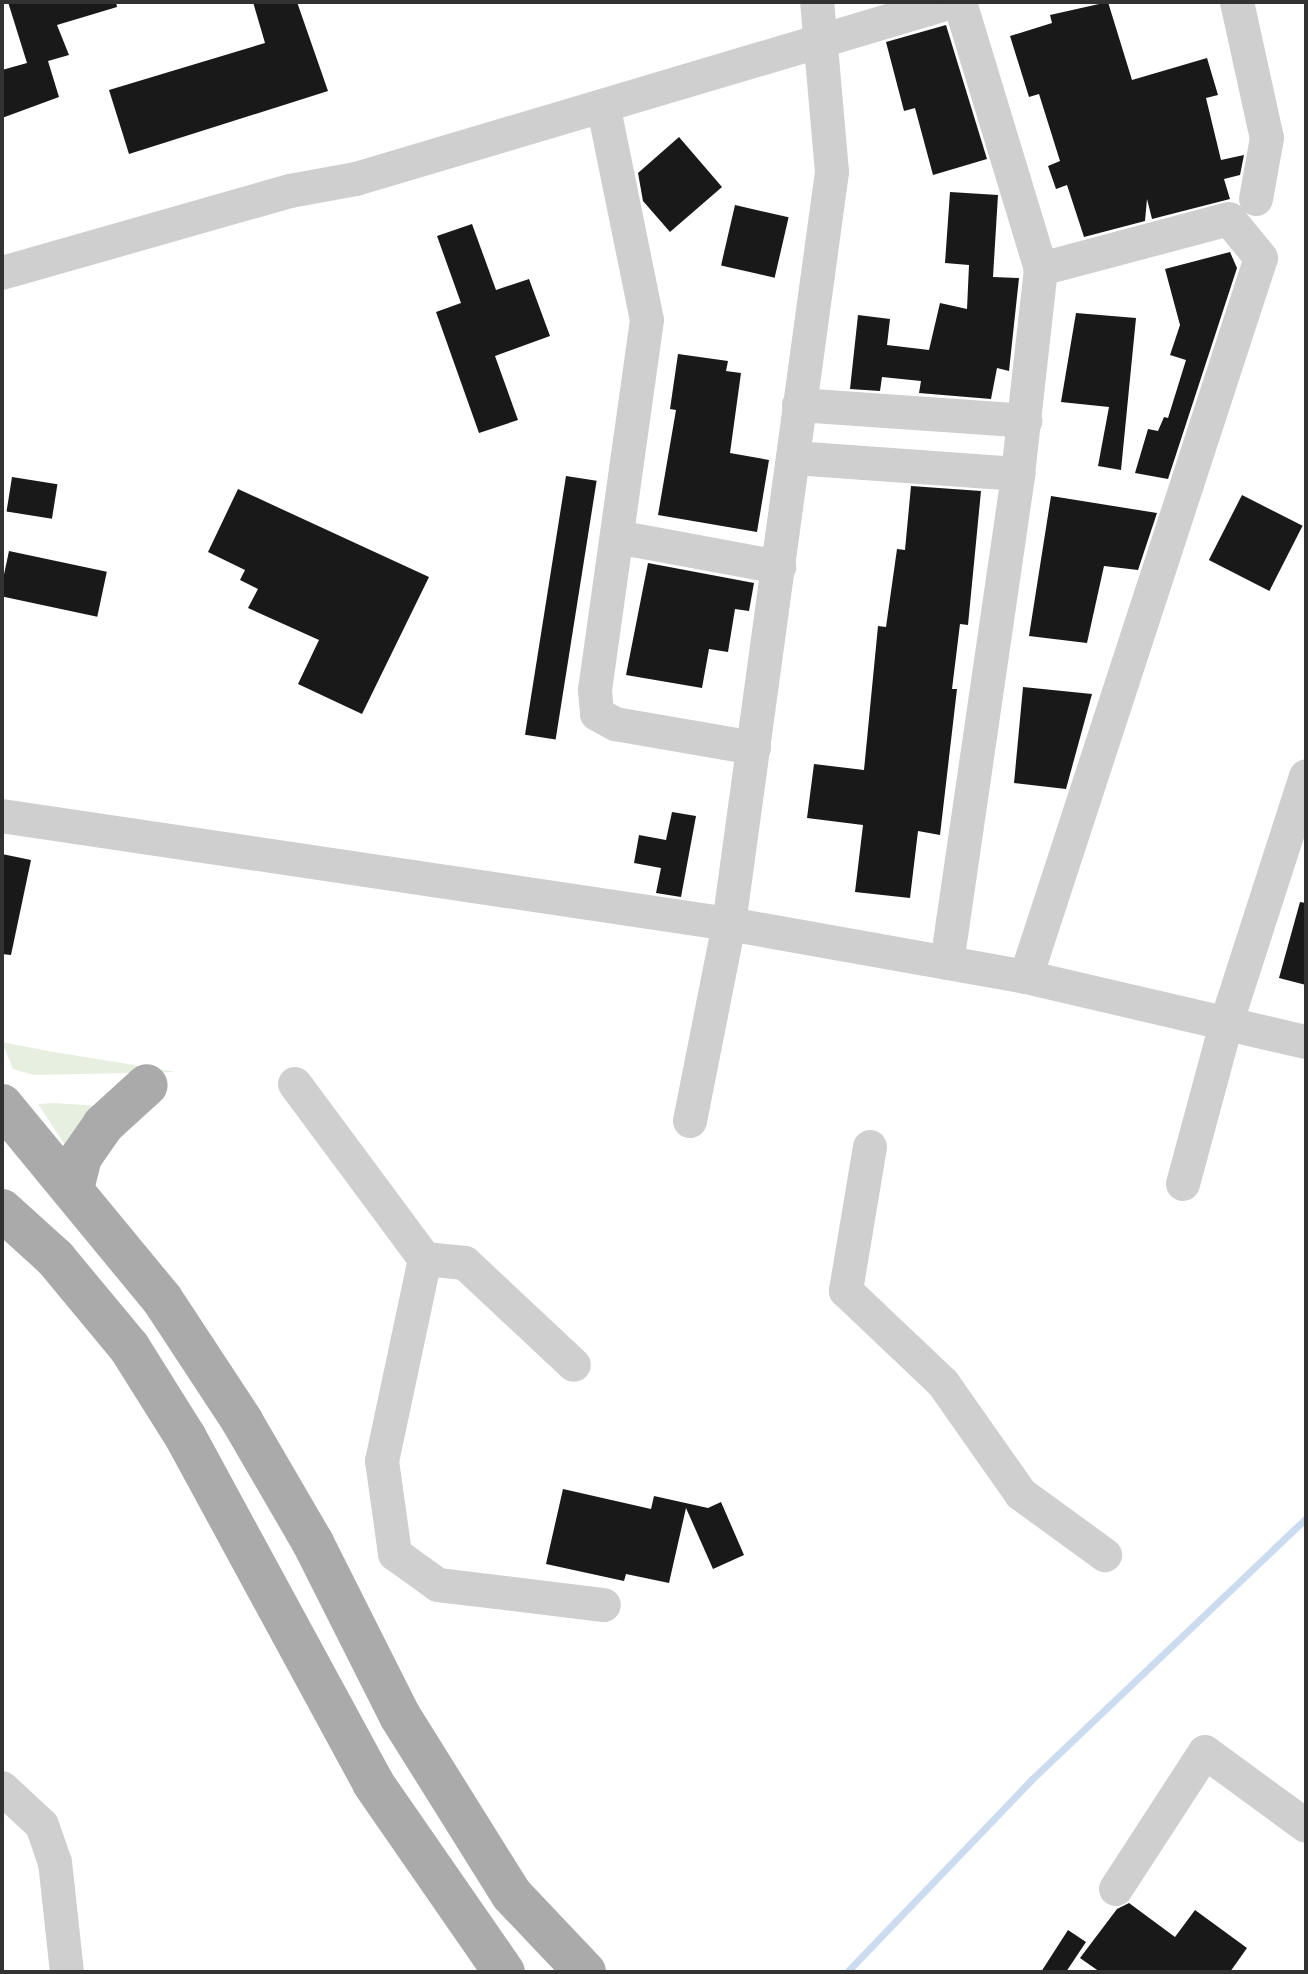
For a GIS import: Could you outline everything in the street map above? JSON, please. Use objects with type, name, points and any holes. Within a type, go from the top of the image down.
[{"type":"main road","points":[[73,1189],[81,1157],[103,1125],[147,1085]]},
{"type":"main road","points":[[2,1105],[162,1299],[242,1421],[313,1543],[400,1716],[512,1895],[585,1972]]},
{"type":"main road","points":[[2,1210],[55,1258],[129,1347],[186,1438],[373,1783],[441,1888],[504,1972]]},
{"type":"street","points":[[690,1121],[729,924],[832,172],[817,2]]},
{"type":"street","points":[[2,273],[604,109],[952,2]]},
{"type":"street","points":[[947,963],[1018,474],[1041,269],[960,2]]},
{"type":"street","points":[[1237,2],[1267,138],[1256,199]]},
{"type":"street","points":[[604,109],[647,320],[595,690],[597,714],[615,724],[754,748]]},
{"type":"street","points":[[1026,977],[1261,258],[1229,219],[1041,269]]},
{"type":"street","points":[[799,405],[1025,421]]},
{"type":"street","points":[[794,458],[1018,474]]},
{"type":"street","points":[[617,537],[779,567]]},
{"type":"street","points":[[1183,1184],[1227,1021],[1295,847],[1306,776]]},
{"type":"street","points":[[2,816],[729,924],[1026,977],[1227,1021],[1306,1042]]},
{"type":"street","points":[[295,1084],[425,1259],[465,1263],[574,1365]]},
{"type":"street","points":[[870,1147],[846,1291],[943,1383],[1021,1494],[1105,1555]]},
{"type":"street","points":[[425,1259],[382,1461],[395,1554],[438,1585],[604,1605]]},
{"type":"street","points":[[1116,1889],[1205,1752],[1306,1826]]},
{"type":"street","points":[[2,1788],[42,1825],[55,1862],[67,1972]]},
{"type":"green space","points":[[2,1042],[176,1072],[34,1075],[13,1069]]},
{"type":"green space","points":[[38,1104],[99,1106],[71,1154]]},
{"type":"building","points":[[8,2],[116,2],[117,7],[57,25],[69,55],[48,61],[59,97],[2,118],[2,70],[27,63]]},
{"type":"building","points":[[253,2],[297,2],[328,91],[129,154],[109,90],[265,43]]},
{"type":"building","points":[[1108,2],[1132,80],[1207,58],[1218,95],[1206,98],[1221,160],[1244,155],[1240,175],[1224,179],[1230,199],[1152,219],[1147,199],[1145,221],[1084,237],[1067,185],[1056,189],[1048,166],[1060,161],[1039,94],[1029,97],[1010,36],[1052,23],[1050,15]]},
{"type":"building","points":[[946,25],[987,159],[933,175],[915,108],[904,111],[886,42]]},
{"type":"building","points":[[679,137],[722,187],[670,232],[643,201],[638,173]]},
{"type":"building","points":[[950,192],[998,195],[993,277],[1019,278],[1009,371],[997,368],[991,399],[919,393],[921,381],[882,377],[880,391],[850,389],[858,315],[890,319],[887,345],[929,350],[940,303],[967,309],[969,265],[945,263]]},
{"type":"building","points":[[735,205],[789,217],[775,278],[721,265]]},
{"type":"building","points":[[472,224],[496,290],[529,279],[550,336],[495,356],[518,420],[479,433],[436,312],[461,303],[437,236]]},
{"type":"building","points":[[1230,252],[1237,268],[1168,479],[1135,473],[1148,429],[1158,431],[1164,417],[1168,418],[1186,360],[1170,355],[1180,325],[1165,269]]},
{"type":"building","points":[[1076,313],[1136,318],[1121,470],[1098,466],[1109,407],[1061,402]]},
{"type":"building","points":[[678,354],[728,361],[726,371],[741,373],[730,453],[769,460],[757,532],[658,515],[676,410],[670,409]]},
{"type":"building","points":[[566,476],[597,481],[556,740],[525,735]]},
{"type":"building","points":[[12,477],[57,484],[52,519],[7,512]]},
{"type":"building","points":[[911,486],[981,491],[968,625],[960,624],[952,689],[957,689],[940,835],[918,831],[910,898],[855,892],[863,825],[807,818],[814,764],[864,770],[878,626],[886,627],[897,549],[905,550]]},
{"type":"building","points":[[238,489],[429,577],[362,714],[298,684],[319,640],[248,608],[258,589],[240,580],[245,570],[208,552]]},
{"type":"building","points":[[1242,495],[1303,526],[1269,591],[1209,560]]},
{"type":"building","points":[[1051,496],[1157,513],[1138,570],[1104,566],[1087,643],[1029,636]]},
{"type":"building","points":[[9,551],[107,572],[97,617],[2,597]]},
{"type":"building","points":[[648,563],[754,583],[749,611],[735,609],[728,652],[709,649],[702,688],[626,675]]},
{"type":"building","points":[[1023,687],[1092,694],[1066,789],[1014,783]]},
{"type":"building","points":[[672,812],[696,816],[681,897],[656,893],[661,868],[634,863],[639,835],[666,840]]},
{"type":"building","points":[[2,854],[31,860],[11,955],[2,954]]},
{"type":"building","points":[[1300,902],[1306,903],[1306,985],[1279,978]]},
{"type":"building","points":[[563,1489],[651,1509],[654,1496],[708,1508],[721,1502],[744,1555],[713,1569],[686,1508],[669,1583],[626,1574],[624,1581],[546,1564]]},
{"type":"building","points":[[1129,1903],[1175,1937],[1195,1910],[1247,1948],[1230,1972],[1100,1972],[1080,1958],[1117,1909]]},
{"type":"building","points":[[1068,1930],[1086,1942],[1066,1972],[1041,1972]]},
{"type":"waterway","points":[[847,1972],[1031,1780],[1306,1518]]}]
